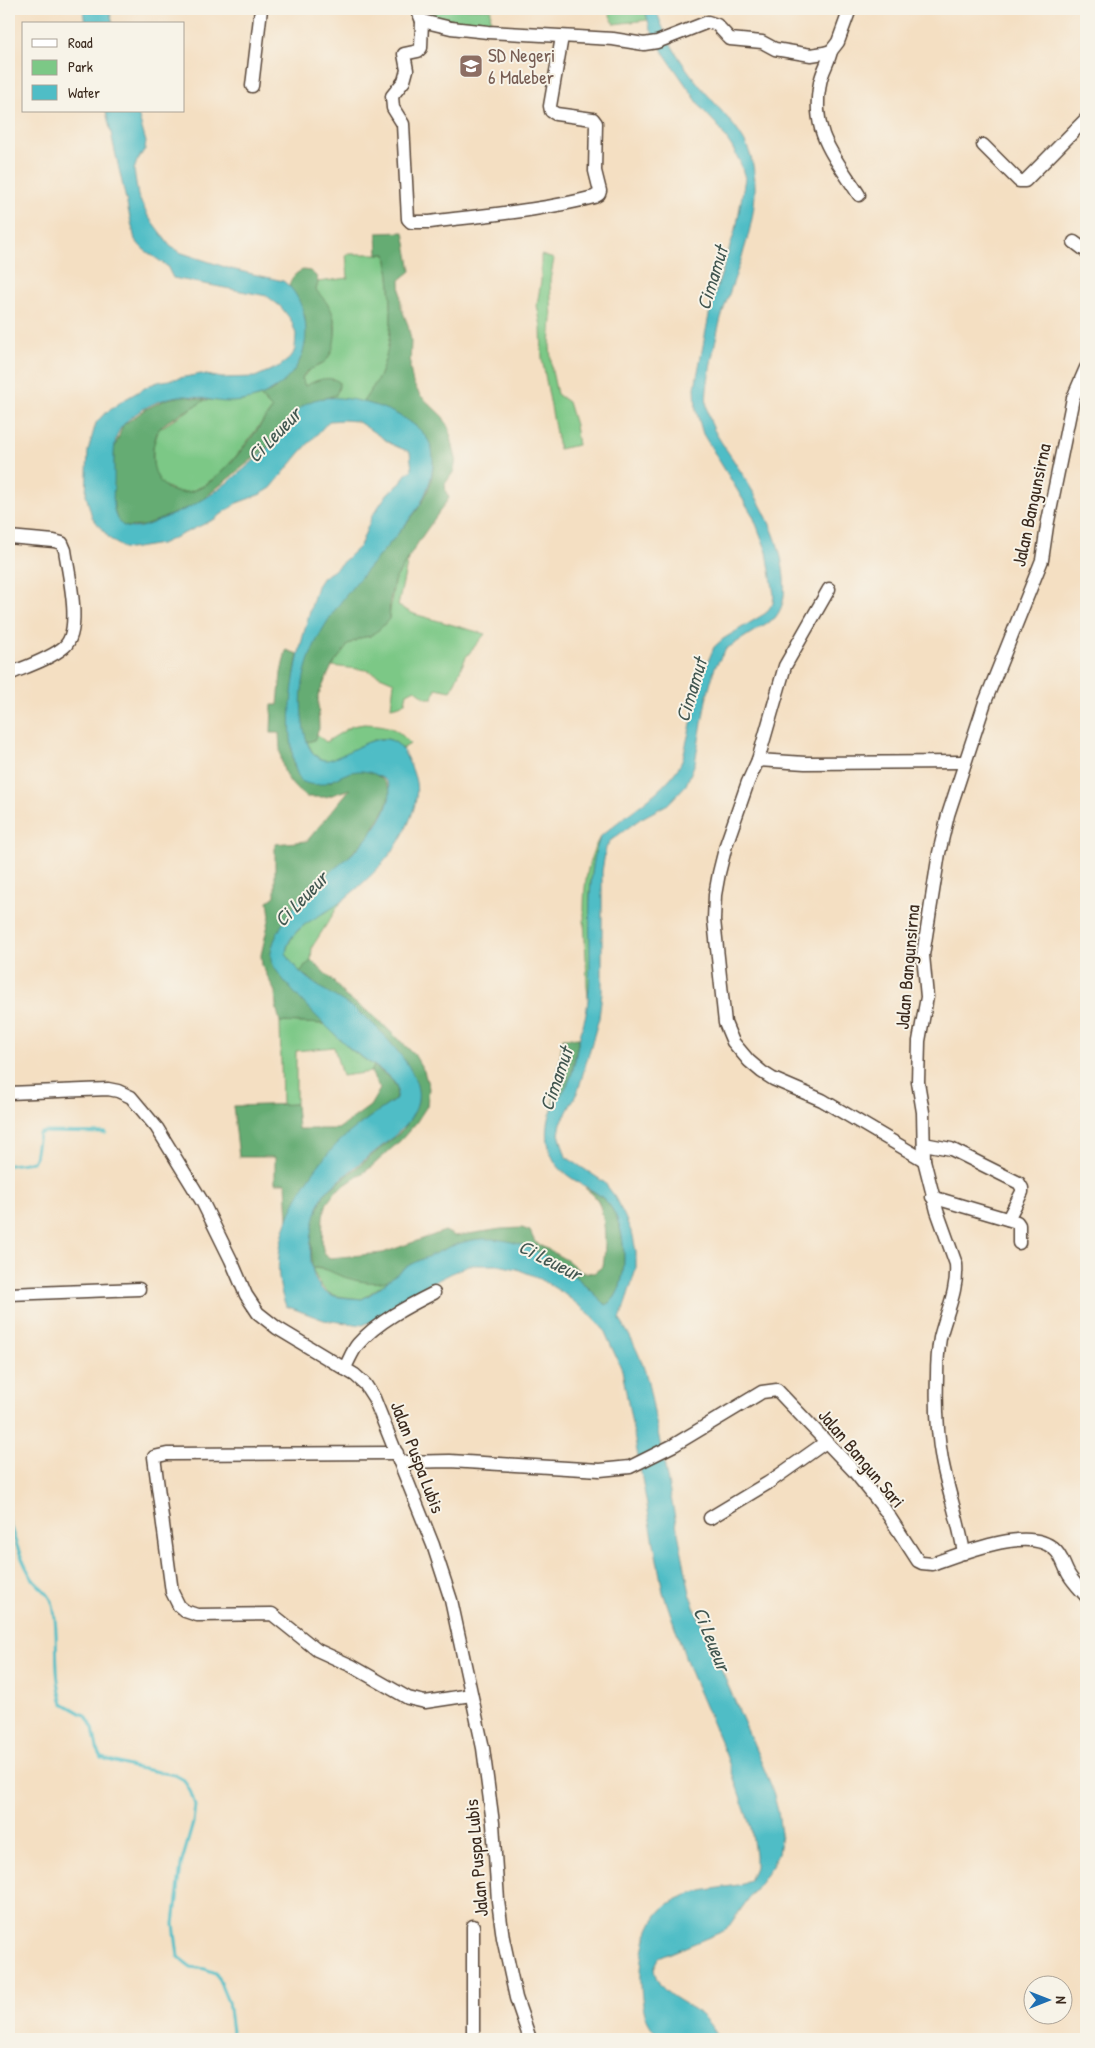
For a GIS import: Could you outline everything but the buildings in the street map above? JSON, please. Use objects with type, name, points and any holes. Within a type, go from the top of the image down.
[{"type":"street","points":[[252,86],[261,9]]},
{"type":"street","points":[[850,9],[843,33],[831,51],[820,84],[817,116],[825,141],[859,195]]},
{"type":"street","points":[[562,37],[550,106],[551,111],[556,114],[593,119],[596,123],[595,171],[599,194],[564,205],[430,222],[411,222],[408,219],[403,124],[393,108],[392,96],[404,81],[407,70],[404,54],[418,51],[421,48],[420,15],[451,28],[613,39],[639,44],[657,42],[708,22],[715,24],[726,35],[735,40],[760,42],[775,49],[811,55],[831,51]]},
{"type":"street","points":[[983,145],[1019,181],[1025,180],[1086,119]]},
{"type":"street","points":[[1074,242],[1086,251]]},
{"type":"street","name":"Jalan Bangunsirna","points":[[964,1553],[942,1460],[937,1416],[937,1375],[940,1340],[956,1288],[957,1274],[956,1264],[932,1197],[924,1160],[923,1112],[918,1082],[919,1042],[927,997],[923,955],[942,840],[985,702],[1042,560],[1073,398],[1086,368]]},
{"type":"street","points":[[9,537],[62,543],[65,550],[74,618],[72,630],[64,646],[33,664],[9,674]]},
{"type":"street","points":[[829,589],[785,666],[758,760],[748,782],[726,845],[715,895],[714,920],[725,1023],[740,1051],[762,1072],[773,1079],[822,1100],[924,1160]]},
{"type":"street","points":[[758,760],[805,763],[965,762]]},
{"type":"street","name":"Jalan Puspa Lubis","points":[[9,1093],[108,1090],[118,1091],[131,1097],[157,1128],[176,1157],[203,1203],[246,1295],[258,1313],[277,1328],[361,1380],[370,1391],[433,1546],[451,1600],[483,1748],[493,1823],[498,1901],[503,1938],[516,1998],[530,2039]]},
{"type":"street","points":[[924,1144],[951,1149],[1019,1183],[1022,1192],[1008,1218]]},
{"type":"street","points":[[932,1197],[1008,1218],[1018,1223],[1019,1243]]},
{"type":"street","points":[[9,1294],[139,1289]]},
{"type":"street","points":[[344,1369],[355,1348],[362,1340],[393,1316],[434,1293]]},
{"type":"street","name":"Jalan Bangun Sari","points":[[398,1457],[607,1470],[630,1467],[674,1445],[753,1396],[773,1389],[780,1392],[852,1470],[885,1510],[918,1561],[932,1564],[964,1553],[1014,1540],[1040,1541],[1048,1544],[1058,1553],[1072,1579],[1086,1596]]},
{"type":"street","points":[[710,1518],[768,1483],[826,1442]]},
{"type":"street","points":[[398,1457],[167,1454],[156,1456],[154,1460],[172,1592],[179,1606],[198,1615],[272,1614],[317,1650],[352,1666],[408,1698],[426,1702],[471,1695]]},
{"type":"street","points":[[473,1926],[473,2039]]},
{"type":"green space","points":[[431,9],[491,9],[490,23],[431,20]]},
{"type":"green space","points":[[610,9],[644,9],[648,20],[614,24],[609,13]]},
{"type":"green space","points":[[404,232],[411,271],[400,280],[401,307],[411,340],[410,368],[413,383],[420,395],[443,417],[449,428],[456,459],[454,471],[445,484],[449,498],[394,581],[389,619],[370,636],[360,638],[349,644],[332,666],[318,696],[319,729],[314,740],[307,742],[301,720],[301,690],[304,670],[314,642],[341,600],[418,509],[428,490],[432,476],[432,453],[423,433],[403,418],[363,402],[381,372],[389,344],[391,298],[388,268],[386,254],[378,254],[377,233]]},
{"type":"green space","points":[[346,254],[386,254],[388,268],[391,298],[389,344],[379,376],[363,402],[329,397],[336,395],[305,386],[302,378],[311,368],[322,364],[333,342],[336,326],[334,318],[316,290],[318,282],[348,278]]},
{"type":"green space","points":[[541,255],[554,259],[550,280],[552,371],[557,394],[568,402],[575,425],[578,445],[559,449],[542,359],[541,326],[537,305],[541,281]]},
{"type":"green space","points":[[303,270],[310,271],[316,276],[318,282],[316,290],[331,309],[334,318],[335,339],[328,359],[306,372],[302,378],[305,386],[322,379],[331,379],[339,382],[336,395],[314,401],[288,421],[270,445],[197,504],[144,526],[128,527],[121,525],[117,520],[114,509],[113,495],[114,449],[123,425],[146,409],[167,399],[183,396],[205,400],[168,421],[159,429],[153,449],[153,459],[157,477],[169,490],[189,492],[201,488],[213,480],[235,458],[272,409],[260,396],[274,390],[299,361],[305,344],[305,317],[289,285],[294,276]]},
{"type":"green space","points":[[260,396],[272,409],[221,473],[203,486],[189,492],[176,492],[161,484],[153,471],[153,446],[159,429],[205,400],[242,401]]},
{"type":"green space","points":[[408,559],[398,606],[414,614],[485,634],[466,657],[451,691],[436,688],[433,698],[426,698],[415,689],[407,693],[405,702],[391,707],[394,682],[366,670],[332,666],[349,644],[360,638],[370,636],[389,619],[394,581]]},
{"type":"green space","points":[[286,650],[298,654],[292,710],[294,767],[330,782],[348,772],[361,770],[380,777],[391,793],[384,811],[368,837],[284,923],[272,946],[277,971],[325,1024],[280,1022],[275,992],[262,965],[261,955],[270,916],[268,901],[275,896],[275,844],[307,841],[350,789],[326,797],[306,797],[297,790],[287,776],[280,753],[279,733],[271,733],[272,705],[278,705],[281,673]]},
{"type":"green space","points":[[364,724],[378,725],[395,730],[410,744],[402,749],[393,741],[382,739],[372,741],[330,761],[321,760],[316,757],[307,742],[314,740],[317,735],[326,742],[352,726]]},
{"type":"green space","points":[[600,837],[593,864],[590,892],[591,964],[588,996],[584,896],[593,851]]},
{"type":"green space","points":[[341,902],[312,947],[311,960],[300,972],[290,961],[286,953],[288,944],[299,929]]},
{"type":"green space","points":[[311,960],[336,984],[345,996],[374,1016],[414,1054],[424,1071],[429,1088],[427,1106],[416,1123],[400,1141],[370,1168],[336,1191],[327,1203],[323,1216],[322,1244],[324,1254],[330,1258],[383,1253],[445,1231],[455,1236],[522,1228],[530,1231],[535,1242],[568,1261],[581,1272],[594,1273],[603,1266],[604,1228],[599,1203],[585,1188],[607,1202],[618,1222],[622,1235],[624,1249],[623,1275],[620,1287],[611,1301],[606,1305],[589,1288],[556,1261],[407,1267],[391,1279],[379,1282],[353,1280],[324,1269],[312,1268],[311,1233],[315,1215],[324,1194],[402,1131],[416,1107],[315,983],[300,972]]},
{"type":"green space","points":[[280,1022],[325,1024],[350,1049],[374,1066],[371,1072],[342,1076],[334,1047],[296,1051],[296,1104],[282,1105]]},
{"type":"green space","points":[[563,1038],[579,1038],[572,1073],[566,1089],[552,1108]]},
{"type":"green space","points":[[374,1066],[392,1080],[397,1088],[395,1100],[377,1112],[331,1151],[307,1182],[288,1220],[286,1183],[275,1183],[275,1157],[239,1157],[233,1106],[296,1104],[298,1129],[338,1129],[370,1106],[380,1089],[371,1072]]},
{"type":"green space","points":[[312,1268],[331,1270],[339,1275],[378,1281],[391,1279],[362,1299],[343,1297],[330,1294],[325,1290]]},
{"type":"water","points":[[83,9],[109,9],[112,22],[85,22]]},
{"type":"water","name":"Ci Leueur","points":[[645,9],[656,9],[666,35],[679,58],[735,127],[751,157],[755,177],[752,218],[741,260],[720,324],[711,363],[707,408],[714,430],[751,488],[773,532],[782,562],[784,594],[783,604],[775,618],[726,649],[715,667],[706,700],[695,763],[686,785],[668,804],[640,819],[610,841],[606,848],[602,871],[602,992],[599,1018],[578,1091],[561,1123],[559,1134],[566,1157],[604,1182],[613,1194],[633,1236],[636,1252],[636,1269],[620,1320],[637,1350],[648,1382],[690,1593],[695,1609],[771,1785],[778,1811],[781,1834],[778,1853],[772,1866],[726,1930],[659,1958],[654,1968],[656,1977],[665,1990],[671,1996],[700,2014],[720,2039],[662,2039],[648,2021],[642,2002],[642,1956],[650,1927],[657,1915],[674,1901],[693,1893],[743,1884],[749,1881],[755,1867],[755,1854],[751,1828],[726,1755],[690,1671],[663,1592],[622,1370],[604,1330],[590,1314],[563,1293],[537,1277],[517,1269],[498,1265],[468,1265],[428,1285],[391,1307],[377,1319],[363,1325],[324,1320],[286,1306],[280,1284],[279,1262],[282,1239],[289,1217],[311,1176],[340,1141],[360,1124],[395,1100],[397,1094],[397,1087],[392,1080],[344,1043],[294,992],[275,968],[271,960],[271,953],[276,936],[297,903],[315,884],[362,844],[376,826],[388,804],[390,793],[388,785],[382,778],[369,772],[358,771],[348,773],[322,784],[312,785],[301,781],[295,769],[293,757],[290,727],[291,707],[296,666],[317,586],[323,577],[333,571],[360,546],[372,516],[388,493],[401,483],[405,475],[412,470],[410,452],[393,445],[357,421],[329,421],[271,488],[237,503],[215,519],[161,544],[130,549],[123,548],[110,539],[92,517],[86,495],[88,451],[96,423],[122,401],[158,382],[201,374],[222,378],[255,377],[280,366],[289,359],[295,349],[296,334],[291,320],[281,307],[267,296],[173,278],[167,266],[143,249],[135,240],[106,112],[137,112],[146,142],[145,149],[137,161],[134,170],[138,196],[148,216],[170,246],[179,252],[231,269],[283,281],[297,297],[305,318],[306,332],[304,347],[292,373],[271,391],[244,401],[217,401],[189,396],[168,398],[143,409],[124,424],[117,437],[114,452],[114,507],[120,523],[133,528],[142,527],[206,498],[269,447],[299,409],[314,400],[343,398],[361,401],[397,414],[412,423],[424,434],[433,454],[431,477],[420,505],[334,611],[317,640],[306,670],[301,702],[306,738],[316,756],[328,760],[374,740],[385,739],[392,741],[401,747],[405,754],[413,772],[417,791],[414,809],[408,825],[388,857],[342,901],[300,928],[288,943],[286,953],[291,962],[305,976],[347,1004],[381,1032],[411,1071],[417,1086],[418,1100],[414,1112],[407,1123],[324,1194],[319,1204],[312,1232],[311,1264],[315,1277],[321,1288],[331,1295],[362,1299],[406,1267],[445,1249],[463,1242],[481,1239],[499,1240],[517,1243],[550,1258],[580,1280],[606,1305],[615,1297],[623,1275],[624,1247],[618,1220],[605,1200],[572,1179],[558,1166],[549,1147],[548,1138],[550,1116],[570,1078],[586,1014],[590,970],[591,880],[594,858],[600,837],[667,782],[682,761],[704,671],[714,647],[723,639],[766,613],[773,603],[774,595],[767,552],[753,516],[703,434],[696,410],[695,387],[710,310],[737,224],[745,178],[740,162],[732,147],[718,126],[703,110],[663,52],[650,28]]},
{"type":"waterway","points":[[9,1165],[33,1162],[39,1134],[44,1132],[106,1133]]},
{"type":"waterway","points":[[9,1521],[28,1571],[52,1601],[56,1629],[58,1679],[63,1703],[86,1716],[93,1728],[97,1748],[102,1758],[132,1767],[175,1775],[184,1780],[191,1793],[195,1805],[193,1823],[181,1865],[174,1924],[178,1957],[191,1967],[216,1973],[228,2002],[233,2039]]},
{"type":"place","name":"SD Negeri 6 Maleber","points":[[471,66]]},
{"type":"water label","name":"Cimamut","points":[[712,278]]},
{"type":"water label","name":"Cimamut","points":[[691,690]]},
{"type":"water label","name":"Cimamut","points":[[556,1079]]}]
